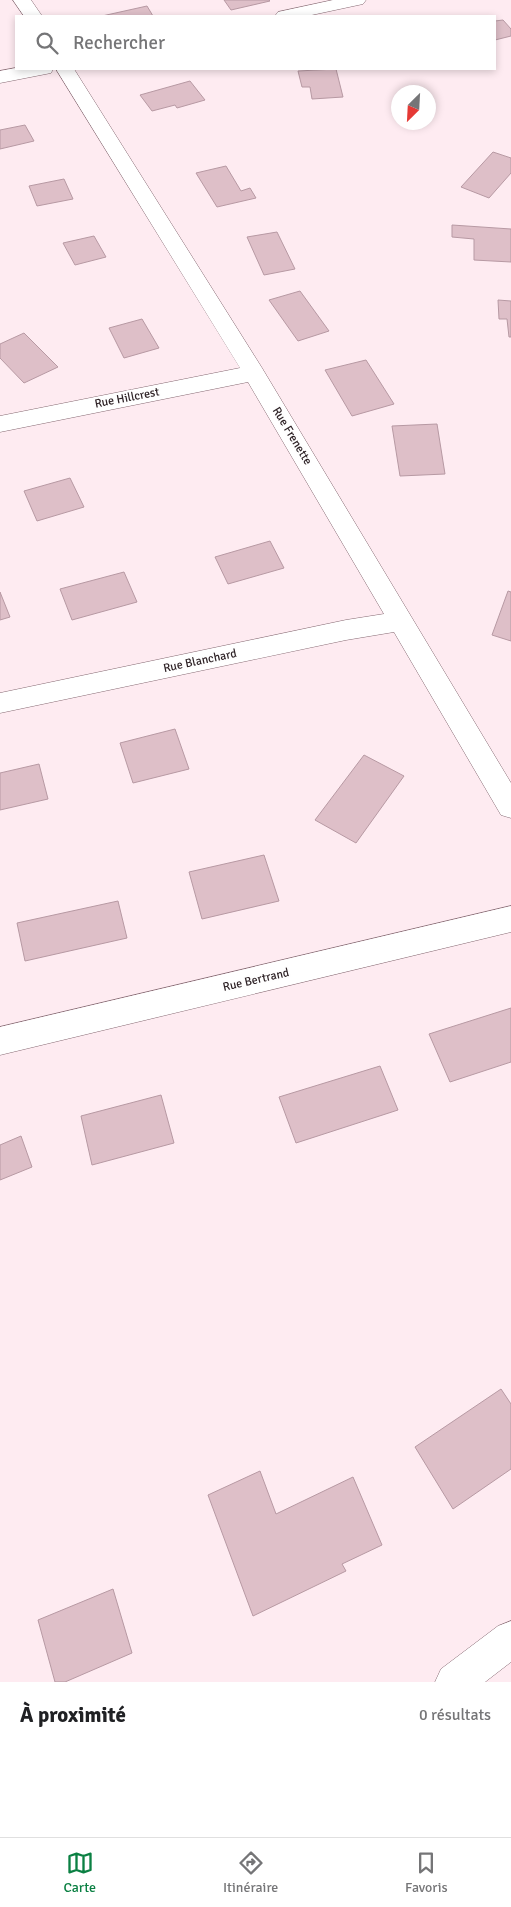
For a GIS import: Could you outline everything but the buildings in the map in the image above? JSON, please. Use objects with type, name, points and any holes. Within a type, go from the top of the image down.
[{"type":"street","points":[[22,0],[31,15]]},
{"type":"street","points":[[289,15],[357,0]]},
{"type":"street","points":[[0,77],[38,70]]},
{"type":"street","name":"Rue Frenette","points":[[66,70],[254,373],[511,807]]},
{"type":"street","name":"Rue Hillcrest","points":[[0,424],[254,373]]},
{"type":"street","name":"Rue Blanchard","points":[[0,703],[346,630],[401,621]]},
{"type":"street","name":"Rue Bertrand","points":[[0,1041],[511,919]]},
{"type":"street","points":[[454,1682],[511,1639]]}]
